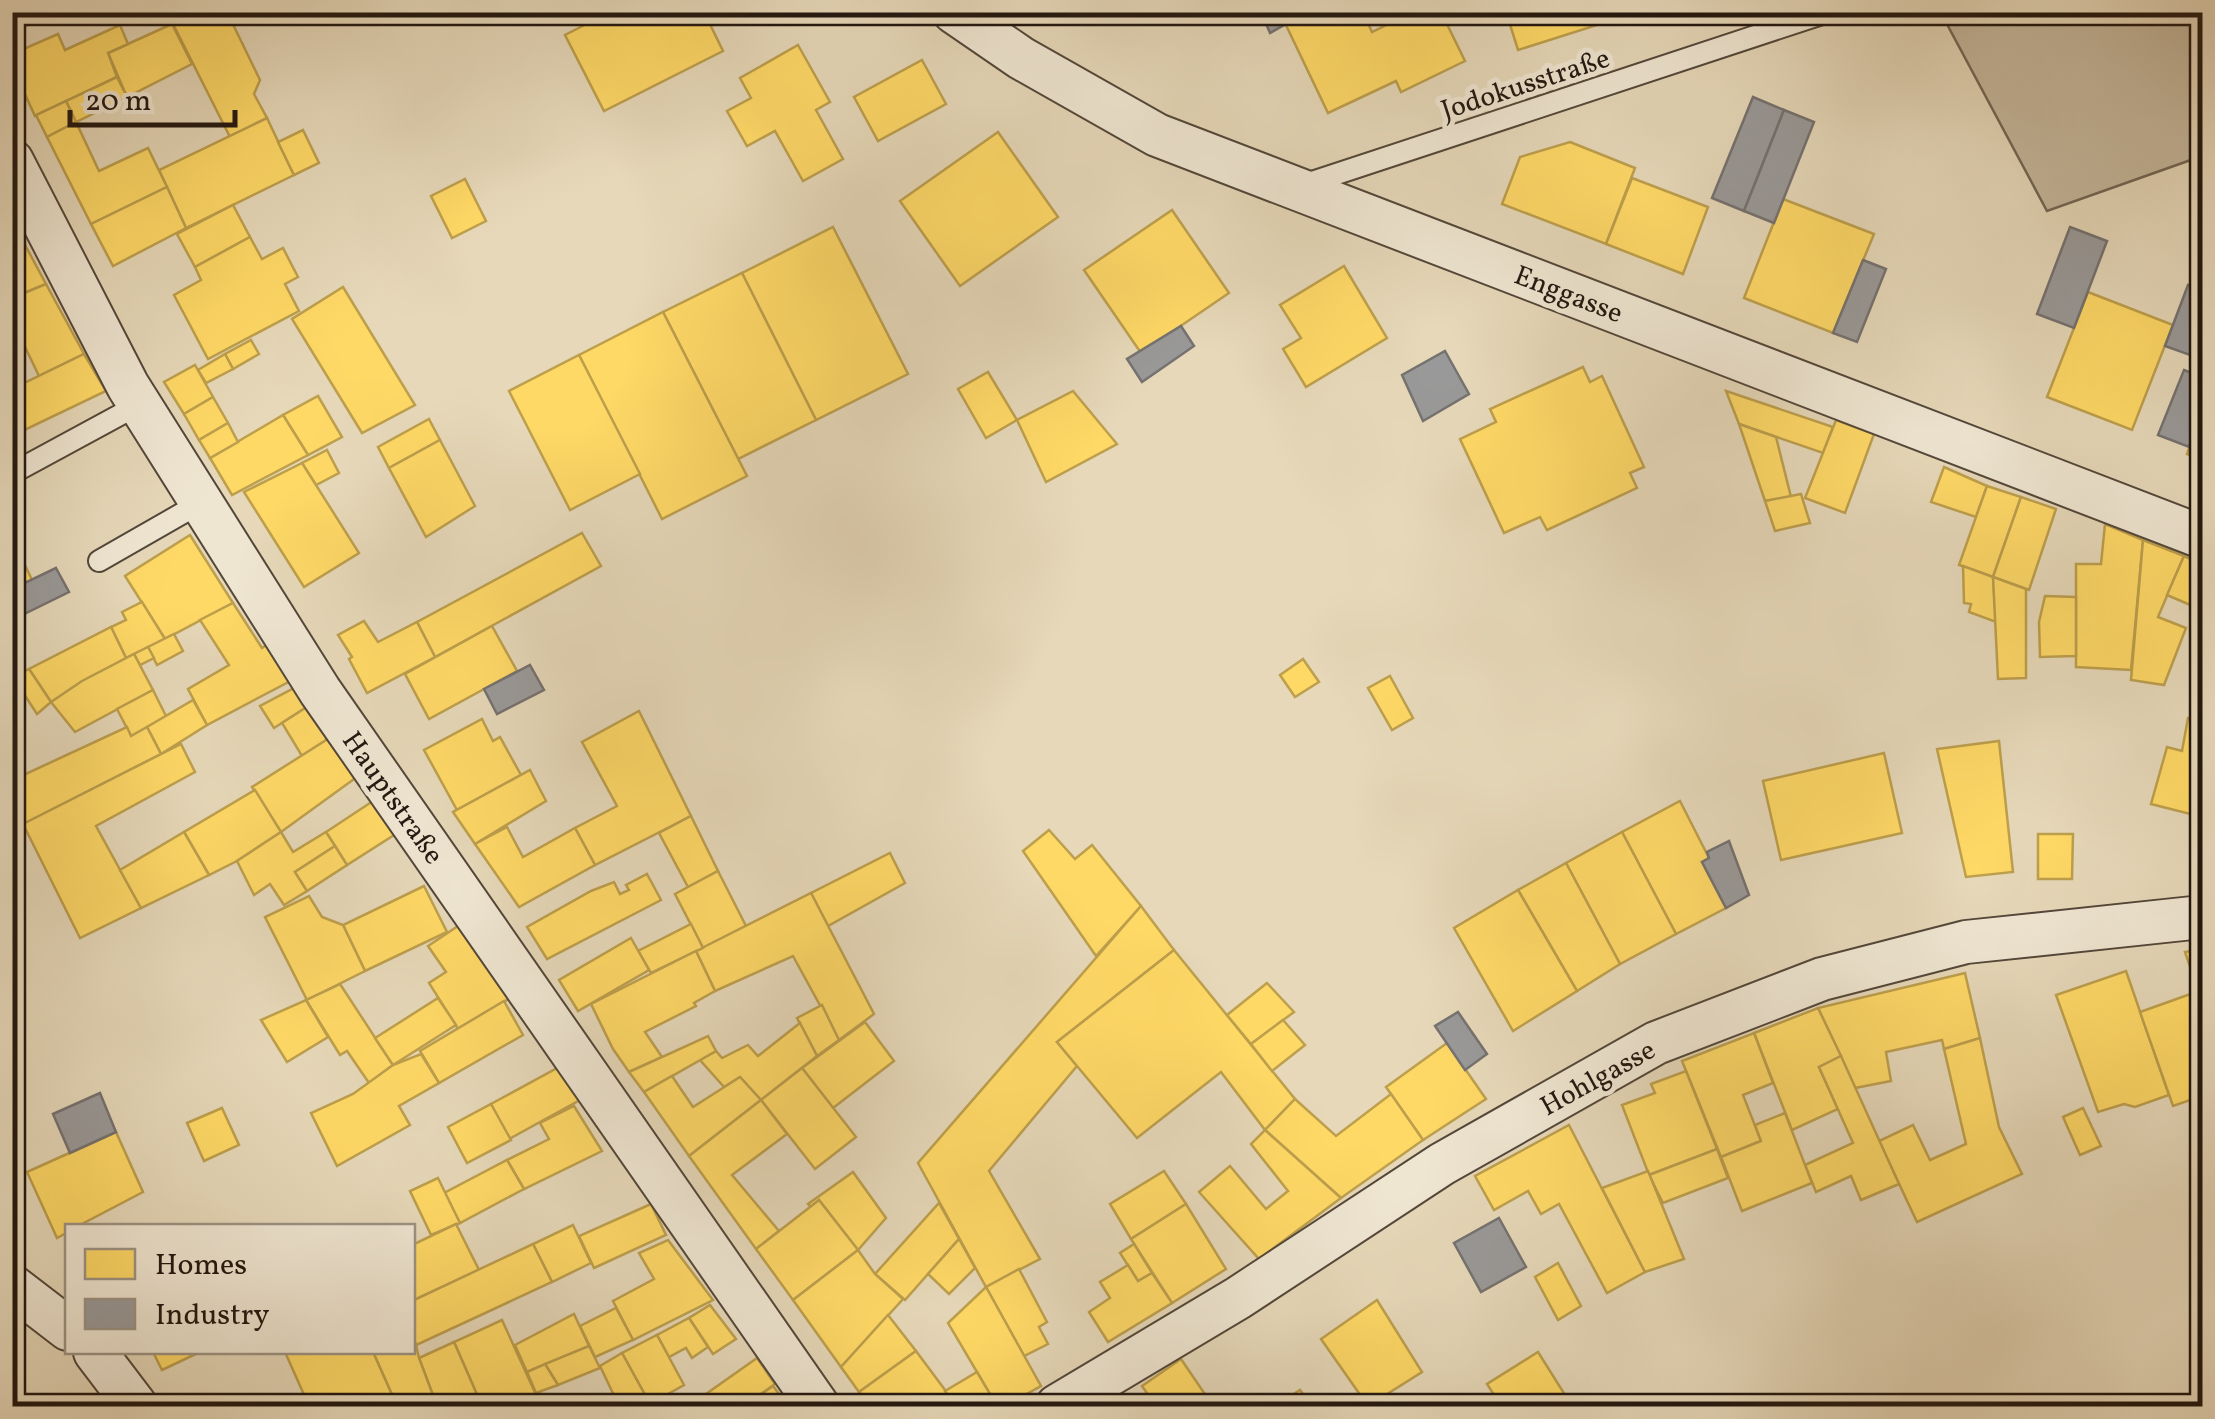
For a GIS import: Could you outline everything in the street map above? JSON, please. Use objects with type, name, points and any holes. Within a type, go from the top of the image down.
[{"type":"street","name":"Enggasse","points":[[954,12],[1021,58],[1157,134],[2202,536]]},
{"type":"street","name":"Hauptstraße","points":[[12,161],[140,404],[320,691],[818,1406]]},
{"type":"street","name":"Hohlgasse","points":[[1058,1406],[1238,1298],[1442,1164],[1656,1043],[1822,979],[1966,942],[2202,916]]},
{"type":"street","points":[[12,1286],[65,1327]]},
{"type":"street","points":[[97,1354],[136,1406]]},
{"type":"lane","name":"Jodokusstraße","points":[[1296,188],[1828,12]]},
{"type":"lane","points":[[20,470],[140,404]]},
{"type":"lane","points":[[99,561],[202,502]]},
{"type":"shaded area","points":[[1941,13],[2202,13],[2202,156],[2047,211]]},
{"type":"building: Homes","points":[[12,12],[57,12],[12,32]]},
{"type":"building: Homes","points":[[167,12],[227,12],[260,80],[254,94],[267,118],[230,137]]},
{"type":"building: Homes","points":[[610,12],[704,12],[723,51],[604,111],[565,35]]},
{"type":"building: Homes","points":[[1307,12],[1363,12],[1372,32],[1413,12],[1441,12],[1465,61],[1401,92],[1396,81],[1328,113],[1285,23]]},
{"type":"building: Homes","points":[[1506,12],[1614,12],[1616,19],[1518,50]]},
{"type":"building: Homes","points":[[172,24],[192,64],[127,97],[108,53]]},
{"type":"building: Homes","points":[[120,25],[128,44],[108,53],[117,77],[35,116],[12,66],[12,54],[58,34],[65,50]]},
{"type":"building: Homes","points":[[798,45],[830,102],[816,110],[843,159],[803,181],[775,131],[747,146],[727,111],[751,98],[740,78]]},
{"type":"building: Homes","points":[[922,60],[946,104],[878,141],[854,97]]},
{"type":"building: Homes","points":[[117,77],[127,97],[76,122],[66,101]]},
{"type":"building: Homes","points":[[66,101],[76,122],[47,137],[36,115]]},
{"type":"building: Homes","points":[[267,118],[294,175],[186,228],[159,170]]},
{"type":"building: Homes","points":[[76,122],[99,171],[148,148],[167,187],[91,224],[47,137]]},
{"type":"building: Homes","points":[[303,130],[319,163],[294,175],[278,142]]},
{"type":"building: Homes","points":[[998,132],[1058,217],[960,286],[900,201]]},
{"type":"building: Homes","points":[[1570,142],[1635,168],[1606,244],[1502,204],[1520,157]]},
{"type":"building: Homes","points":[[1632,178],[1708,207],[1683,274],[1606,244]]},
{"type":"building: Homes","points":[[465,179],[486,221],[452,238],[431,196]]},
{"type":"building: Homes","points":[[167,187],[186,228],[113,266],[91,224]]},
{"type":"building: Homes","points":[[1783,199],[1874,234],[1833,333],[1744,298]]},
{"type":"building: Homes","points":[[233,205],[250,237],[195,267],[177,234]]},
{"type":"building: Homes","points":[[1172,210],[1229,293],[1141,353],[1084,270]]},
{"type":"building: Homes","points":[[833,227],[908,374],[816,420],[742,273]]},
{"type":"building: Homes","points":[[17,230],[46,284],[12,298],[12,233]]},
{"type":"building: Homes","points":[[250,237],[262,259],[283,248],[298,277],[285,284],[299,311],[208,359],[174,295],[201,280],[195,267]]},
{"type":"building: Homes","points":[[1344,266],[1387,338],[1306,387],[1283,349],[1301,338],[1280,305]]},
{"type":"building: Homes","points":[[742,273],[816,420],[738,459],[663,312]]},
{"type":"building: Homes","points":[[46,284],[84,354],[39,376],[15,326],[12,327],[12,298]]},
{"type":"building: Homes","points":[[343,287],[415,405],[362,433],[292,319]]},
{"type":"building: Homes","points":[[2088,292],[2173,325],[2132,430],[2047,397]]},
{"type":"building: Homes","points":[[663,312],[747,476],[662,519],[579,355]]},
{"type":"building: Homes","points":[[251,340],[259,354],[233,369],[225,354]]},
{"type":"building: Homes","points":[[84,354],[106,391],[12,436],[12,389]]},
{"type":"building: Homes","points":[[225,354],[233,369],[206,383],[198,370]]},
{"type":"building: Homes","points":[[579,355],[640,474],[570,510],[509,391]]},
{"type":"building: Homes","points":[[195,365],[213,397],[184,414],[164,382]]},
{"type":"building: Homes","points":[[1583,367],[1590,382],[1602,376],[1644,467],[1630,473],[1637,488],[1547,530],[1540,517],[1504,533],[1460,439],[1496,422],[1490,409]]},
{"type":"building: Homes","points":[[988,372],[1017,420],[986,438],[958,389]]},
{"type":"building: Homes","points":[[1073,391],[1117,444],[1046,482],[1017,420]]},
{"type":"building: Homes","points":[[1726,391],[1833,427],[1823,453],[1739,424]]},
{"type":"building: Homes","points":[[318,396],[342,437],[308,455],[283,415]]},
{"type":"building: Homes","points":[[213,397],[228,423],[199,440],[184,414]]},
{"type":"building: Homes","points":[[2202,412],[2202,460],[2187,454]]},
{"type":"building: Homes","points":[[283,415],[308,455],[232,495],[210,458]]},
{"type":"building: Homes","points":[[429,419],[440,440],[389,468],[378,447]]},
{"type":"building: Homes","points":[[1836,420],[1874,434],[1845,513],[1805,498]]},
{"type":"building: Homes","points":[[228,423],[238,442],[210,458],[199,440]]},
{"type":"building: Homes","points":[[1739,424],[1776,437],[1791,497],[1765,501]]},
{"type":"building: Homes","points":[[440,440],[475,506],[426,537],[389,468]]},
{"type":"building: Homes","points":[[327,450],[339,473],[316,485],[302,463]]},
{"type":"building: Homes","points":[[302,463],[359,553],[304,587],[244,492]]},
{"type":"building: Homes","points":[[1944,467],[1987,486],[1976,517],[1931,502]]},
{"type":"building: Homes","points":[[1987,486],[2021,497],[1993,577],[1959,565]]},
{"type":"building: Homes","points":[[1801,494],[1810,523],[1775,531],[1765,501]]},
{"type":"building: Homes","points":[[2021,497],[2056,509],[2029,590],[1993,577]]},
{"type":"building: Homes","points":[[2105,524],[2143,540],[2131,670],[2076,667],[2076,564],[2101,564]]},
{"type":"building: Homes","points":[[582,533],[601,566],[435,657],[417,622]]},
{"type":"building: Homes","points":[[190,535],[233,603],[165,639],[125,576]]},
{"type":"building: Homes","points":[[12,538],[32,580],[12,589]]},
{"type":"building: Homes","points":[[2143,540],[2184,556],[2158,617],[2186,628],[2164,685],[2131,680]]},
{"type":"building: Homes","points":[[2184,556],[2202,564],[2202,610],[2167,595]]},
{"type":"building: Homes","points":[[1963,566],[1993,577],[1996,622],[1969,612],[1971,604],[1964,603]]},
{"type":"building: Homes","points":[[1993,577],[2026,589],[2026,678],[1998,679]]},
{"type":"building: Homes","points":[[2045,596],[2076,597],[2076,656],[2040,657],[2039,622]]},
{"type":"building: Homes","points":[[142,602],[165,639],[126,658],[111,627],[126,620],[122,612]]},
{"type":"building: Homes","points":[[233,603],[262,648],[274,640],[298,677],[207,725],[188,689],[229,665],[200,620]]},
{"type":"building: Homes","points":[[364,621],[378,642],[417,622],[435,657],[367,693],[338,635]]},
{"type":"building: Homes","points":[[492,626],[517,671],[429,719],[405,674]]},
{"type":"building: Homes","points":[[111,627],[126,658],[51,702],[29,669]]},
{"type":"building: Homes","points":[[174,634],[183,651],[157,665],[148,647]]},
{"type":"building: Homes","points":[[148,647],[154,658],[140,665],[134,654]]},
{"type":"building: Homes","points":[[134,654],[153,690],[75,732],[51,702]]},
{"type":"building: Homes","points":[[1303,659],[1319,682],[1295,697],[1280,675]]},
{"type":"building: Homes","points":[[29,669],[51,702],[37,714],[13,677]]},
{"type":"building: Homes","points":[[1390,676],[1413,718],[1392,730],[1368,688]]},
{"type":"building: Homes","points":[[298,686],[310,705],[274,728],[260,706]]},
{"type":"building: Homes","points":[[153,690],[167,718],[131,736],[117,709]]},
{"type":"building: Homes","points":[[193,700],[207,725],[161,754],[147,727]]},
{"type":"building: Homes","points":[[310,705],[331,737],[302,756],[282,723]]},
{"type":"building: Homes","points":[[639,711],[691,816],[595,865],[575,828],[617,806],[582,742]]},
{"type":"building: Homes","points":[[2188,718],[2202,721],[2202,817],[2151,804],[2167,747],[2182,751]]},
{"type":"building: Homes","points":[[482,719],[493,741],[500,737],[521,775],[457,810],[424,750]]},
{"type":"building: Homes","points":[[127,727],[131,736],[147,727],[161,754],[12,830],[12,768],[17,778]]},
{"type":"building: Homes","points":[[331,737],[361,774],[281,832],[252,787]]},
{"type":"building: Homes","points":[[1999,741],[2013,872],[1966,877],[1937,749]]},
{"type":"building: Homes","points":[[181,744],[195,772],[96,826],[141,908],[80,938],[23,824]]},
{"type":"building: Homes","points":[[1884,753],[1902,833],[1781,860],[1763,781]]},
{"type":"building: Homes","points":[[530,770],[546,801],[475,844],[453,812]]},
{"type":"building: Homes","points":[[255,790],[281,832],[209,875],[184,832]]},
{"type":"building: Homes","points":[[373,801],[394,835],[347,865],[326,832]]},
{"type":"building: Homes","points":[[1680,801],[1709,858],[1702,862],[1726,908],[1676,934],[1622,832]]},
{"type":"building: Homes","points":[[691,816],[718,871],[688,887],[659,833]]},
{"type":"building: Homes","points":[[507,827],[523,857],[575,828],[595,865],[519,907],[475,844]]},
{"type":"building: Homes","points":[[1049,830],[1075,859],[1092,845],[1141,906],[1096,956],[1023,851]]},
{"type":"building: Homes","points":[[184,832],[209,875],[141,908],[120,870]]},
{"type":"building: Homes","points":[[281,832],[293,852],[326,832],[335,846],[295,872],[307,891],[284,905],[270,884],[254,895],[237,861]]},
{"type":"building: Homes","points":[[1622,832],[1676,934],[1620,964],[1566,863]]},
{"type":"building: Homes","points":[[2038,834],[2073,834],[2072,879],[2038,879]]},
{"type":"building: Homes","points":[[335,846],[347,865],[307,891],[295,872]]},
{"type":"building: Homes","points":[[890,853],[905,883],[828,926],[811,893]]},
{"type":"building: Homes","points":[[1566,863],[1620,964],[1577,991],[1518,890]]},
{"type":"building: Homes","points":[[718,871],[746,926],[703,948],[675,894]]},
{"type":"building: Homes","points":[[647,874],[661,900],[547,959],[527,927],[614,882],[620,894],[629,890],[626,885]]},
{"type":"building: Homes","points":[[424,886],[447,932],[365,971],[343,925]]},
{"type":"building: Homes","points":[[1518,890],[1577,991],[1513,1031],[1454,928]]},
{"type":"building: Homes","points":[[811,893],[874,1014],[839,1040],[793,956],[715,991],[696,951]]},
{"type":"building: Homes","points":[[309,896],[322,917],[343,925],[365,971],[307,1000],[265,917]]},
{"type":"building: Homes","points":[[1141,906],[1174,950],[1057,1042],[1077,1066],[989,1171],[1040,1259],[986,1287],[918,1163]]},
{"type":"building: Homes","points":[[691,924],[703,948],[651,973],[638,951]]},
{"type":"building: Homes","points":[[458,926],[512,997],[458,1029],[429,983],[446,972],[428,946]]},
{"type":"building: Homes","points":[[631,938],[649,970],[578,1011],[559,980]]},
{"type":"building: Homes","points":[[2202,949],[2202,1002],[2185,952]]},
{"type":"building: Homes","points":[[1174,950],[1295,1099],[1265,1130],[1221,1072],[1137,1138],[1057,1042]]},
{"type":"building: Homes","points":[[696,951],[715,991],[694,1003],[696,1006],[645,1032],[662,1057],[629,1072],[591,1004]]},
{"type":"building: Homes","points":[[2126,971],[2169,1095],[2135,1107],[2124,1104],[2098,1112],[2056,995]]},
{"type":"building: Homes","points":[[1965,973],[1980,1038],[1944,1049],[1942,1040],[1886,1052],[1891,1081],[1855,1088],[1818,1008]]},
{"type":"building: Homes","points":[[1267,983],[1294,1012],[1251,1044],[1227,1015]]},
{"type":"building: Homes","points":[[340,984],[393,1065],[369,1083],[347,1051],[340,1055],[306,1000]]},
{"type":"building: Homes","points":[[2199,991],[2202,1096],[2173,1106],[2140,1012]]},
{"type":"building: Homes","points":[[438,998],[456,1025],[393,1065],[375,1038]]},
{"type":"building: Homes","points":[[306,1000],[328,1037],[287,1062],[261,1020]]},
{"type":"building: Homes","points":[[504,1001],[523,1035],[439,1083],[420,1051]]},
{"type":"building: Homes","points":[[822,1005],[839,1040],[817,1056],[797,1018]]},
{"type":"building: Homes","points":[[1818,1008],[1841,1056],[1819,1067],[1838,1109],[1792,1130],[1754,1033]]},
{"type":"building: Homes","points":[[1283,1020],[1305,1045],[1272,1071],[1251,1044]]},
{"type":"building: Homes","points":[[865,1022],[894,1061],[833,1108],[802,1068]]},
{"type":"building: Homes","points":[[800,1023],[817,1056],[761,1100],[740,1077],[724,1087],[700,1060],[716,1051],[722,1058],[748,1045],[758,1056]]},
{"type":"building: Homes","points":[[1754,1033],[1773,1083],[1743,1095],[1761,1141],[1721,1157],[1682,1061]]},
{"type":"building: Homes","points":[[708,1036],[716,1051],[644,1092],[629,1072]]},
{"type":"building: Homes","points":[[1980,1038],[1999,1127],[2022,1174],[1917,1222],[1879,1141],[1913,1125],[1930,1160],[1966,1144],[1944,1049]]},
{"type":"building: Homes","points":[[1447,1043],[1486,1099],[1423,1140],[1386,1087]]},
{"type":"building: Homes","points":[[421,1054],[439,1083],[399,1106],[410,1125],[337,1166],[311,1113],[353,1094],[393,1065]]},
{"type":"building: Homes","points":[[1841,1056],[1899,1184],[1861,1200],[1851,1176],[1816,1192],[1805,1165],[1853,1143],[1819,1067]]},
{"type":"building: Homes","points":[[561,1066],[580,1100],[509,1139],[491,1104]]},
{"type":"building: Homes","points":[[802,1068],[856,1137],[815,1169],[761,1100]]},
{"type":"building: Homes","points":[[1686,1071],[1717,1149],[1649,1175],[1622,1105],[1655,1093],[1651,1084]]},
{"type":"building: Homes","points":[[672,1076],[693,1107],[740,1077],[761,1100],[689,1156],[644,1092]]},
{"type":"building: Homes","points":[[1391,1094],[1423,1140],[1341,1198],[1265,1130],[1295,1099],[1336,1136]]},
{"type":"building: Homes","points":[[761,1100],[787,1134],[732,1175],[779,1231],[756,1249],[689,1156]]},
{"type":"building: Homes","points":[[491,1104],[511,1140],[467,1163],[448,1127]]},
{"type":"building: Homes","points":[[574,1106],[602,1151],[524,1189],[507,1160],[549,1139],[540,1123]]},
{"type":"building: Homes","points":[[222,1108],[239,1145],[204,1161],[187,1123]]},
{"type":"building: Homes","points":[[2083,1108],[2101,1146],[2080,1155],[2063,1117]]},
{"type":"building: Homes","points":[[1785,1113],[1812,1183],[1742,1211],[1721,1157],[1761,1141],[1755,1125]]},
{"type":"building: Homes","points":[[1569,1125],[1645,1272],[1607,1293],[1559,1204],[1541,1214],[1528,1191],[1494,1210],[1475,1176]]},
{"type":"building: Homes","points":[[1265,1130],[1341,1198],[1259,1259],[1199,1192],[1230,1166],[1266,1209],[1288,1191],[1251,1144]]},
{"type":"building: Homes","points":[[116,1132],[143,1192],[82,1224],[65,1224],[65,1234],[57,1238],[27,1172]]},
{"type":"building: Homes","points":[[1717,1149],[1728,1178],[1663,1203],[1649,1175]]},
{"type":"building: Homes","points":[[507,1160],[524,1189],[460,1223],[444,1193]]},
{"type":"building: Homes","points":[[1164,1171],[1186,1204],[1131,1239],[1110,1204]]},
{"type":"building: Homes","points":[[1648,1171],[1684,1259],[1645,1272],[1602,1188]]},
{"type":"building: Homes","points":[[853,1172],[886,1218],[858,1250],[819,1200],[811,1207],[808,1204]]},
{"type":"building: Homes","points":[[438,1178],[460,1223],[431,1235],[410,1191]]},
{"type":"building: Homes","points":[[819,1200],[858,1250],[793,1300],[756,1249]]},
{"type":"building: Homes","points":[[939,1203],[959,1239],[905,1300],[875,1274]]},
{"type":"building: Homes","points":[[651,1204],[666,1235],[594,1268],[579,1236]]},
{"type":"building: Homes","points":[[1186,1204],[1226,1269],[1172,1303],[1131,1239]]},
{"type":"building: Homes","points":[[456,1224],[479,1270],[415,1300],[415,1244]]},
{"type":"building: Homes","points":[[573,1225],[591,1263],[552,1282],[533,1244]]},
{"type":"building: Homes","points":[[959,1239],[975,1268],[949,1294],[928,1274]]},
{"type":"building: Homes","points":[[668,1240],[713,1300],[633,1340],[613,1301],[654,1279],[639,1253]]},
{"type":"building: Homes","points":[[533,1244],[552,1282],[415,1346],[415,1300]]},
{"type":"building: Homes","points":[[1134,1244],[1152,1273],[1138,1281],[1120,1253]]},
{"type":"building: Homes","points":[[858,1250],[875,1274],[903,1299],[841,1367],[793,1300]]},
{"type":"building: Homes","points":[[1558,1263],[1581,1306],[1558,1320],[1535,1277]]},
{"type":"building: Homes","points":[[1128,1265],[1138,1281],[1152,1273],[1172,1303],[1108,1342],[1089,1312],[1110,1298],[1100,1282]]},
{"type":"building: Homes","points":[[1019,1269],[1047,1322],[1039,1327],[1048,1344],[1024,1356],[986,1287]]},
{"type":"building: Homes","points":[[986,1287],[1041,1386],[1005,1406],[997,1406],[948,1323]]},
{"type":"building: Homes","points":[[1377,1300],[1422,1372],[1368,1406],[1321,1339]]},
{"type":"building: Homes","points":[[710,1305],[736,1339],[713,1354],[689,1318]]},
{"type":"building: Homes","points":[[616,1308],[633,1340],[595,1357],[580,1326]]},
{"type":"building: Homes","points":[[574,1314],[589,1346],[527,1372],[515,1345]]},
{"type":"building: Homes","points":[[888,1315],[916,1351],[859,1392],[841,1367]]},
{"type":"building: Homes","points":[[689,1318],[708,1347],[692,1358],[686,1348],[669,1357],[657,1335]]},
{"type":"building: Homes","points":[[502,1320],[538,1399],[522,1406],[482,1406],[454,1342]]},
{"type":"building: Homes","points":[[657,1335],[684,1385],[650,1404],[622,1353]]},
{"type":"building: Homes","points":[[454,1342],[482,1406],[463,1406],[459,1400],[437,1406],[419,1358]]},
{"type":"building: Homes","points":[[589,1346],[600,1368],[558,1385],[545,1364]]},
{"type":"building: Homes","points":[[415,1347],[437,1406],[397,1406],[374,1354],[415,1354]]},
{"type":"building: Homes","points":[[916,1351],[957,1406],[870,1406],[859,1392]]},
{"type":"building: Homes","points":[[1538,1352],[1572,1406],[1501,1406],[1487,1384]]},
{"type":"building: Homes","points":[[622,1353],[650,1404],[619,1406],[600,1366]]},
{"type":"building: Homes","points":[[154,1354],[196,1354],[162,1370]]},
{"type":"building: Homes","points":[[286,1354],[374,1354],[397,1406],[309,1406]]},
{"type":"building: Homes","points":[[757,1358],[775,1384],[744,1406],[689,1406]]},
{"type":"building: Homes","points":[[1181,1359],[1213,1406],[1156,1406],[1142,1386]]},
{"type":"building: Homes","points":[[545,1364],[558,1385],[536,1393],[527,1372]]},
{"type":"building: Homes","points":[[977,1372],[997,1406],[957,1406],[945,1391]]},
{"type":"building: Homes","points":[[773,1386],[788,1406],[746,1405]]},
{"type":"building: Homes","points":[[1300,1390],[1312,1406],[1275,1406]]},
{"type":"building: Industry","points":[[1261,12],[1307,12],[1270,33]]},
{"type":"building: Industry","points":[[1753,97],[1784,110],[1744,211],[1712,198]]},
{"type":"building: Industry","points":[[1784,110],[1814,122],[1774,223],[1744,211]]},
{"type":"building: Industry","points":[[2070,227],[2107,241],[2074,328],[2037,314]]},
{"type":"building: Industry","points":[[1863,260],[1886,269],[1857,342],[1833,333]]},
{"type":"building: Industry","points":[[2188,285],[2202,291],[2202,322],[2190,355],[2165,346]]},
{"type":"building: Industry","points":[[1181,326],[1194,346],[1142,382],[1127,359]]},
{"type":"building: Industry","points":[[1445,351],[1469,394],[1423,421],[1402,375]]},
{"type":"building: Industry","points":[[2184,370],[2202,377],[2202,412],[2189,447],[2158,435]]},
{"type":"building: Industry","points":[[56,568],[69,592],[12,620],[12,589]]},
{"type":"building: Industry","points":[[530,665],[544,690],[497,714],[484,689]]},
{"type":"building: Industry","points":[[1729,841],[1749,895],[1726,908],[1702,862],[1709,858],[1707,852]]},
{"type":"building: Industry","points":[[1458,1012],[1487,1054],[1465,1070],[1435,1026]]},
{"type":"building: Industry","points":[[100,1093],[116,1132],[70,1153],[53,1114]]},
{"type":"building: Industry","points":[[1499,1218],[1526,1267],[1481,1292],[1454,1243]]}]
